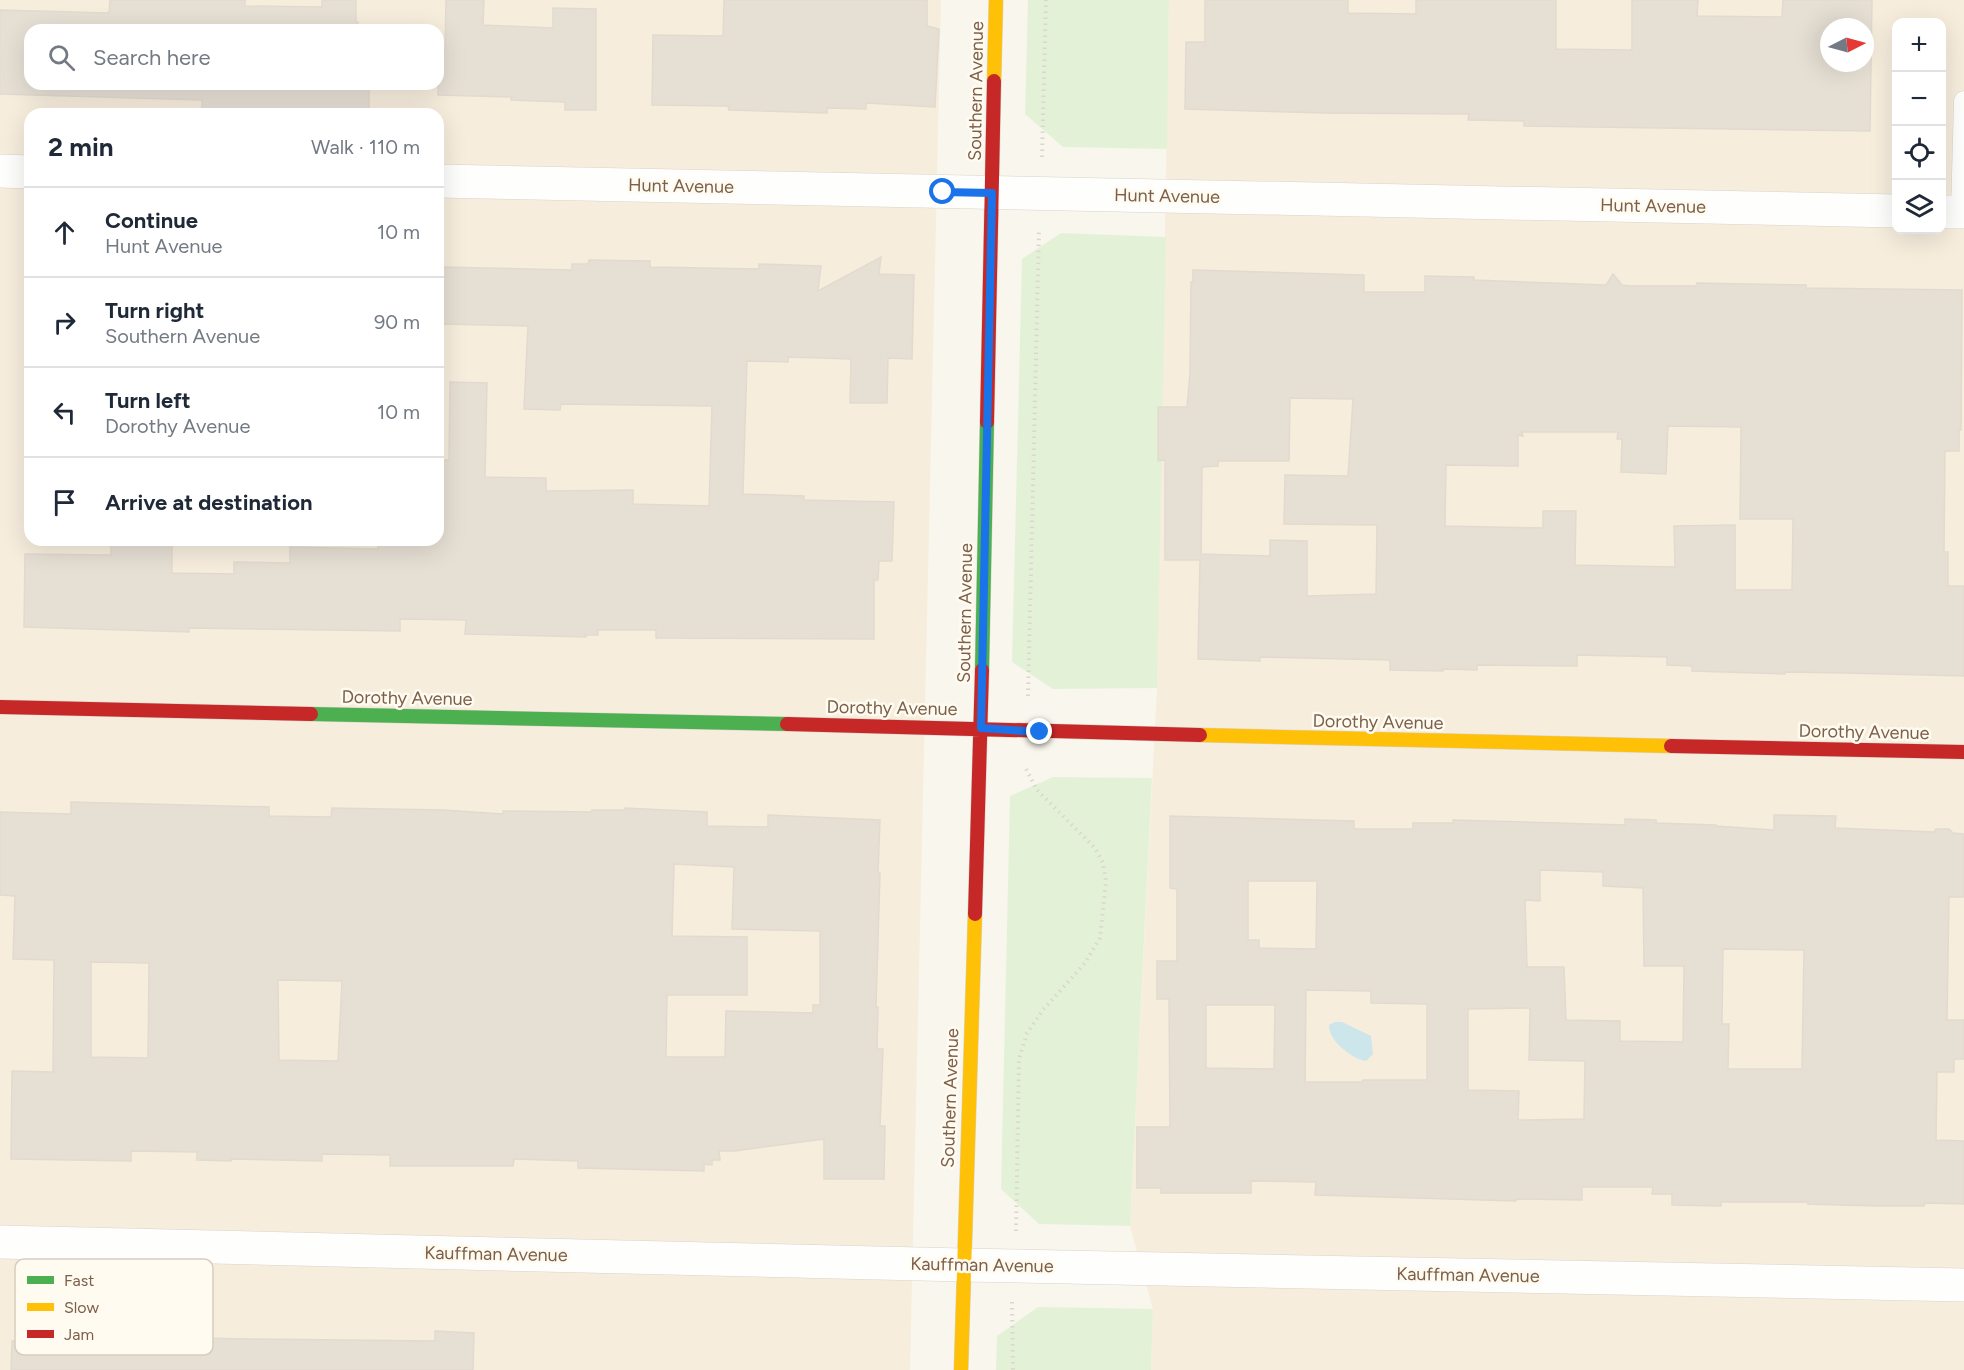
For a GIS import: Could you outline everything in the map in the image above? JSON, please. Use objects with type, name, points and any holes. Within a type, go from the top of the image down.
[{"type":"street","name":"Southern Avenue","points":[[961,1370],[981,728],[996,0]]},
{"type":"street","points":[[0,171],[24,172]]},
{"type":"street","name":"Hunt Avenue","points":[[444,181],[1892,211]]},
{"type":"street","name":"Dorothy Avenue","points":[[0,707],[1964,752]]},
{"type":"street","name":"Kauffman Avenue","points":[[0,1242],[963,1265],[1964,1285]]},
{"type":"lane","points":[[1955,212],[1964,101]]},
{"type":"path","points":[[1042,152],[1046,0]]},
{"type":"path","points":[[1028,693],[1039,224]]},
{"type":"path","points":[[1016,1227],[1019,1059],[1027,1033],[1043,1010],[1086,963],[1100,938],[1106,881],[1103,864],[1095,848],[1037,790],[1025,770]]},
{"type":"path","points":[[1012,1305],[1013,1370]]},
{"type":"shaded area","points":[[0,0],[941,0],[910,1370],[0,1370]]},
{"type":"shaded area","points":[[1169,0],[1964,0],[1964,1370],[1151,1370],[1153,1309],[1130,1226],[1157,688]]},
{"type":"green space","points":[[1028,0],[1169,0],[1167,149],[1063,147],[1025,114]]},
{"type":"green space","points":[[1061,233],[1166,237],[1157,688],[1053,689],[1012,662],[1022,259]]},
{"type":"green space","points":[[1053,777],[1152,778],[1130,1226],[1039,1224],[1001,1189],[1010,796]]},
{"type":"green space","points":[[1038,1307],[1153,1309],[1151,1370],[996,1370],[997,1336]]},
{"type":"water","points":[[1342,1022],[1371,1036],[1373,1054],[1366,1061],[1348,1053],[1332,1037],[1329,1025]]},
{"type":"building","points":[[110,0],[245,0],[245,6],[322,7],[322,0],[356,0],[356,22],[358,24],[24,24],[24,90],[369,90],[369,108],[202,108],[202,100],[0,94],[0,10],[109,13]]},
{"type":"building","points":[[446,0],[484,0],[483,25],[553,28],[553,8],[596,9],[596,110],[565,110],[565,102],[511,100],[512,97],[438,95],[438,90],[444,90]]},
{"type":"building","points":[[724,0],[927,0],[927,26],[939,29],[935,107],[866,103],[866,109],[827,108],[827,113],[729,110],[728,106],[652,105],[653,35],[723,36]]},
{"type":"building","points":[[1205,0],[1348,0],[1348,13],[1416,14],[1416,0],[1556,0],[1556,49],[1632,50],[1632,0],[1698,0],[1697,16],[1782,17],[1783,0],[1872,0],[1872,18],[1820,18],[1820,72],[1871,72],[1870,131],[1524,126],[1524,121],[1468,120],[1469,114],[1185,109],[1186,42],[1205,42]]},
{"type":"building","points":[[881,257],[879,274],[914,275],[912,359],[888,358],[887,403],[850,403],[851,359],[788,357],[788,362],[747,361],[743,494],[804,496],[804,500],[894,502],[892,561],[879,561],[878,580],[874,580],[874,639],[656,638],[656,630],[598,630],[598,635],[585,635],[586,637],[465,634],[466,620],[400,619],[400,631],[189,628],[189,632],[24,627],[25,554],[111,555],[111,546],[172,546],[172,573],[234,574],[234,562],[290,563],[290,547],[378,549],[378,546],[444,546],[444,460],[449,460],[450,382],[487,383],[485,477],[546,478],[546,491],[633,490],[633,504],[709,506],[712,406],[561,404],[560,410],[524,409],[528,326],[444,324],[444,267],[572,270],[572,264],[588,264],[589,260],[650,261],[650,267],[759,269],[759,264],[821,266],[818,291]]},
{"type":"building","points":[[1193,270],[1364,275],[1364,292],[1425,292],[1425,276],[1606,285],[1613,274],[1622,285],[1631,286],[1696,286],[1697,283],[1806,285],[1806,288],[1962,290],[1961,430],[1959,430],[1959,451],[1945,451],[1944,552],[1948,552],[1948,586],[1964,586],[1964,676],[1692,671],[1692,666],[1667,665],[1667,657],[1577,655],[1577,666],[1477,665],[1477,670],[1443,669],[1443,671],[1390,670],[1390,660],[1260,657],[1260,661],[1198,659],[1200,560],[1165,560],[1165,460],[1158,461],[1158,407],[1187,407],[1190,373],[1191,282],[1193,282]],"holes":[[[1290,398],[1353,399],[1348,476],[1285,475],[1284,524],[1377,525],[1376,594],[1307,596],[1307,541],[1270,540],[1270,556],[1201,554],[1202,467],[1218,466],[1218,461],[1289,461]],[[1668,426],[1741,427],[1740,519],[1793,519],[1792,590],[1735,590],[1735,525],[1674,526],[1675,567],[1575,565],[1576,511],[1543,511],[1543,528],[1445,526],[1446,465],[1518,466],[1518,435],[1523,436],[1522,432],[1618,432],[1617,439],[1622,439],[1621,472],[1666,474]]]},
{"type":"building","points":[[71,802],[269,807],[269,816],[331,817],[332,808],[443,810],[503,814],[503,811],[592,812],[592,810],[625,810],[625,808],[707,812],[707,826],[768,827],[768,815],[880,820],[876,1007],[878,1007],[877,1049],[883,1049],[880,1126],[885,1126],[884,1179],[824,1179],[824,1139],[735,1151],[719,1151],[720,1160],[712,1160],[712,1165],[704,1164],[704,1171],[578,1168],[578,1161],[514,1159],[513,1166],[390,1166],[390,1155],[322,1154],[322,1161],[231,1159],[231,1161],[197,1160],[197,1152],[131,1151],[131,1161],[11,1159],[12,1071],[53,1072],[54,960],[13,959],[15,896],[0,895],[0,812],[71,814]],"holes":[[[674,864],[734,867],[732,929],[820,931],[820,1005],[813,1005],[813,1013],[726,1011],[725,1057],[666,1057],[667,995],[747,995],[747,937],[672,936]],[[91,962],[149,963],[148,1058],[91,1057]],[[278,980],[342,981],[338,1061],[279,1060]]]},
{"type":"building","points":[[1774,815],[1836,816],[1835,828],[1934,832],[1936,829],[1949,829],[1953,833],[1964,834],[1964,897],[1949,897],[1947,1020],[1964,1020],[1964,1059],[1954,1059],[1954,1072],[1937,1072],[1936,1140],[1964,1141],[1964,1204],[1925,1203],[1924,1206],[1876,1206],[1808,1204],[1808,1202],[1721,1202],[1721,1206],[1672,1205],[1672,1194],[1652,1194],[1653,1187],[1582,1187],[1582,1200],[1516,1199],[1516,1201],[1315,1195],[1316,1182],[1251,1181],[1251,1193],[1161,1193],[1161,1188],[1137,1188],[1137,1127],[1170,1127],[1169,999],[1157,999],[1157,961],[1177,961],[1177,889],[1170,888],[1170,816],[1354,821],[1354,829],[1413,829],[1413,823],[1453,823],[1453,820],[1625,825],[1625,819],[1774,830]],"holes":[[[1540,870],[1603,872],[1603,886],[1643,888],[1644,966],[1684,966],[1683,1042],[1620,1041],[1620,1021],[1566,1020],[1564,967],[1527,967],[1525,900],[1540,901]],[[1248,881],[1317,881],[1316,949],[1259,948],[1259,940],[1248,940]],[[1723,949],[1804,950],[1802,1069],[1728,1069],[1729,1024],[1722,1024]],[[1306,990],[1371,991],[1371,1003],[1427,1004],[1427,1080],[1305,1082]],[[1206,1005],[1275,1005],[1274,1069],[1206,1068]],[[1530,1008],[1529,1060],[1585,1061],[1584,1119],[1518,1120],[1519,1091],[1468,1090],[1468,1009]]]},
{"type":"building","points":[[435,1331],[474,1333],[473,1370],[11,1370],[12,1341],[15,1341],[15,1355],[213,1355],[213,1338],[435,1341]]},
{"type":"traffic: fast","points":[[982,670],[987,422]]},
{"type":"traffic: fast","points":[[311,714],[787,724]]},
{"type":"traffic: slow","points":[[994,81],[996,0]]},
{"type":"traffic: slow","points":[[1200,735],[1671,746]]},
{"type":"traffic: slow","points":[[961,1370],[975,914]]},
{"type":"traffic: jam","points":[[987,422],[994,81]]},
{"type":"traffic: jam","points":[[975,914],[982,670]]},
{"type":"traffic: jam","points":[[0,707],[311,714]]},
{"type":"traffic: jam","points":[[787,724],[1200,735]]},
{"type":"traffic: jam","points":[[1671,746],[1964,752]]},
{"type":"route","points":[[943,192],[992,193],[981,728],[1040,732]]}]
